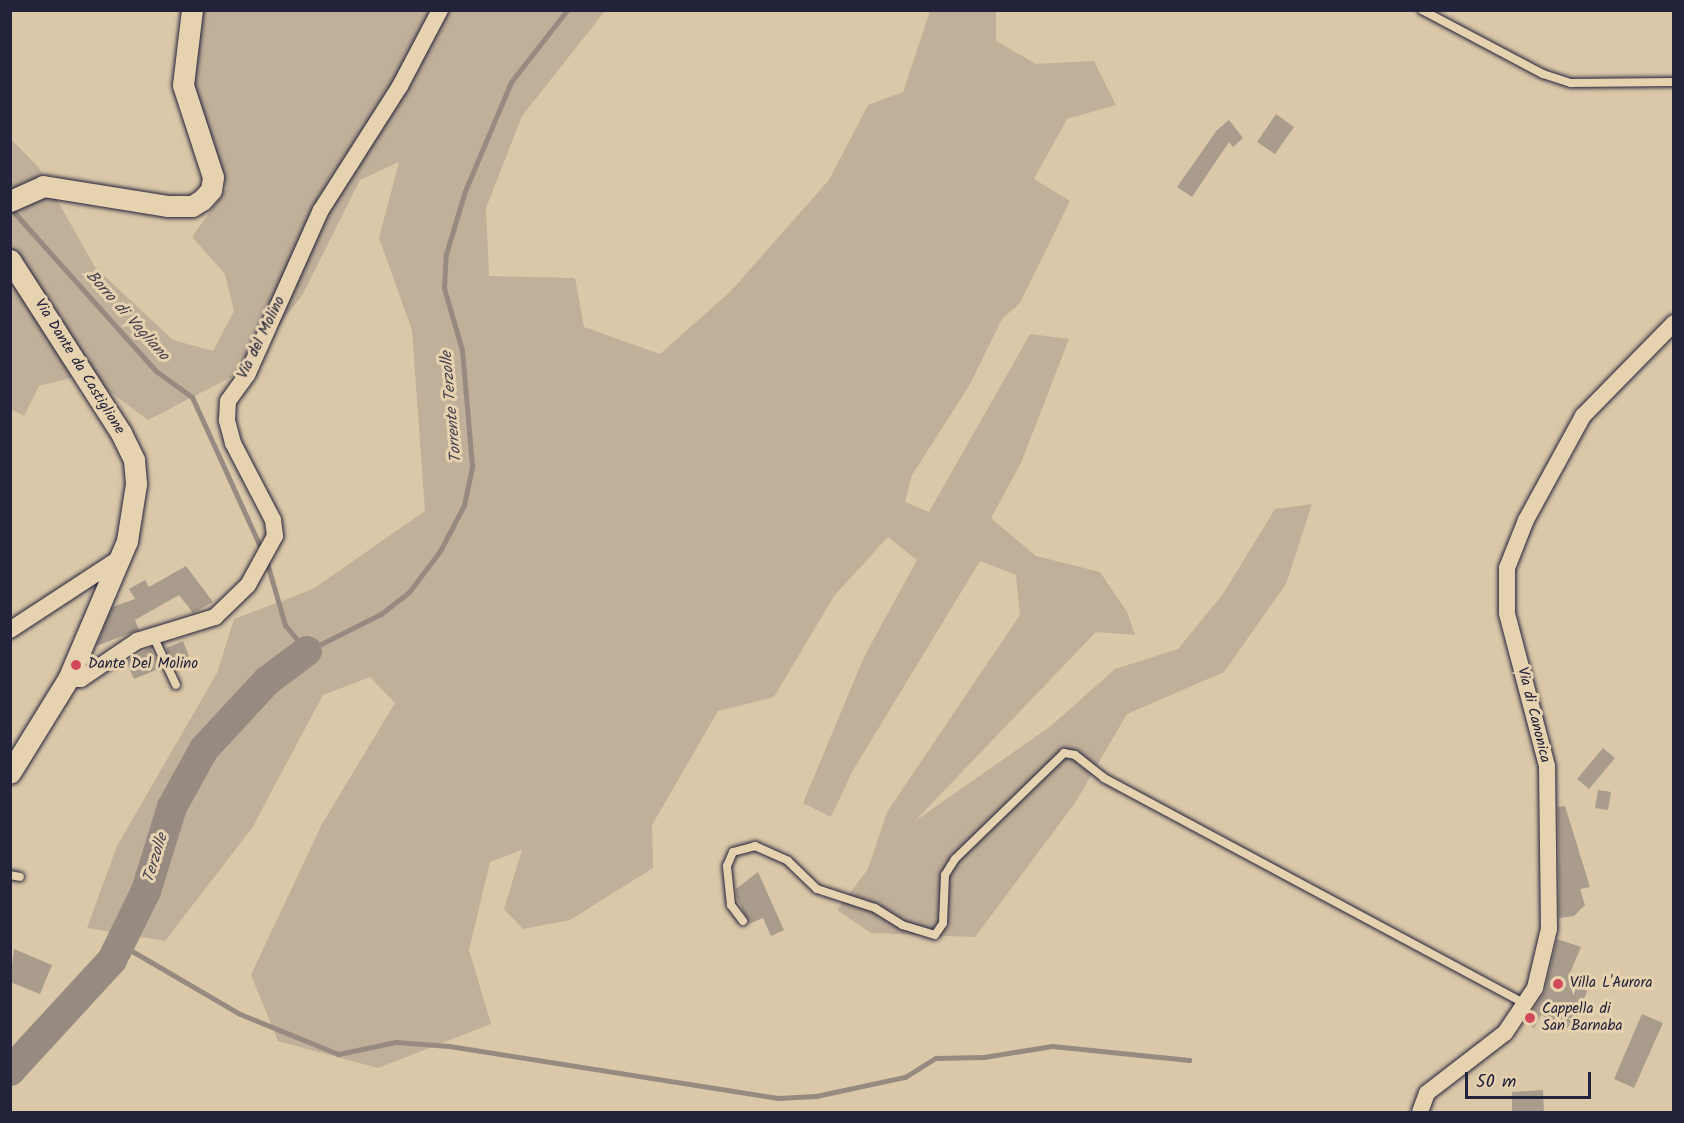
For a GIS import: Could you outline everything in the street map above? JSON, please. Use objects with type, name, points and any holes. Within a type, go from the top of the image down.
[{"type":"street","points":[[10,201],[43,186],[168,206],[192,206],[202,200],[213,177],[183,85],[192,10]]},
{"type":"street","name":"Via del Molino","points":[[68,678],[81,679],[98,664],[153,636],[215,616],[248,585],[275,536],[273,520],[233,443],[227,420],[228,400],[248,373],[321,210],[400,86],[440,10]]},
{"type":"street","name":"Via Dante da Castiglione","points":[[10,260],[96,388],[134,460],[136,506],[120,558],[68,678],[10,773]]},
{"type":"street","name":"Via di Canonica","points":[[1420,1113],[1427,1093],[1505,1033],[1535,988],[1549,929],[1546,766],[1507,613],[1507,568],[1526,520],[1584,416],[1674,323]]},
{"type":"street","points":[[10,630],[120,558]]},
{"type":"lane","points":[[1422,10],[1543,74],[1571,83],[1674,82]]},
{"type":"lane","points":[[153,636],[176,685]]},
{"type":"lane","points":[[743,921],[731,905],[726,872],[733,852],[755,846],[788,861],[817,889],[875,908],[902,925],[935,935],[943,923],[945,875],[955,859],[1064,753],[1075,755],[1104,778],[1524,1004]]},
{"type":"lane","points":[[10,875],[20,878]]},
{"type":"shaded area","points":[[201,11],[605,11],[522,116],[486,208],[489,276],[575,278],[584,327],[660,354],[730,292],[829,180],[868,105],[903,92],[930,11],[996,11],[996,41],[1036,64],[1094,61],[1116,105],[1067,119],[1034,179],[1070,201],[1020,303],[1002,319],[969,386],[912,475],[905,502],[929,512],[1030,334],[1069,339],[1021,463],[991,518],[1036,556],[1100,572],[1127,612],[1135,635],[1096,632],[915,821],[1051,726],[1115,669],[1178,649],[1223,594],[1275,509],[1312,504],[1286,584],[1224,672],[1127,714],[1075,803],[975,937],[871,933],[837,910],[868,869],[887,812],[1020,615],[1016,575],[980,561],[852,772],[831,817],[803,803],[864,657],[917,560],[888,537],[834,596],[774,697],[718,711],[652,825],[653,868],[570,920],[523,929],[504,909],[522,850],[490,862],[469,950],[491,1024],[378,1068],[278,1041],[251,975],[322,824],[395,703],[370,677],[323,695],[252,828],[165,941],[87,928],[117,846],[217,673],[234,619],[313,589],[425,511],[412,330],[379,238],[399,162],[360,180],[303,294],[245,370],[148,420],[86,374],[39,386],[24,416],[11,409],[10,138],[39,168],[95,267],[173,340],[213,351],[234,311],[225,274],[192,237],[227,188],[192,84]]},
{"type":"building","points":[[1276,114],[1294,127],[1275,154],[1257,142]]},
{"type":"building","points":[[1229,120],[1243,138],[1233,147],[1229,142],[1192,197],[1177,187],[1217,130]]},
{"type":"building","points":[[186,566],[213,602],[193,613],[179,595],[135,620],[139,630],[96,646],[112,607],[135,599],[129,589],[145,580],[149,587]]},
{"type":"building","points":[[183,641],[189,656],[172,662],[166,648]]},
{"type":"building","points":[[150,648],[161,668],[134,679],[126,661]]},
{"type":"building","points":[[1603,748],[1615,758],[1589,789],[1577,779]]},
{"type":"building","points":[[1598,790],[1611,792],[1608,810],[1595,808]]},
{"type":"building","points":[[1565,806],[1590,887],[1580,889],[1585,905],[1574,916],[1559,918],[1558,807]]},
{"type":"building","points":[[758,872],[784,930],[771,936],[763,918],[749,924],[737,898],[736,889]]},
{"type":"building","name":"Villa L'Aurora","points":[[1557,939],[1581,947],[1568,978],[1587,991],[1572,1030],[1541,1015],[1534,1028],[1525,1022],[1545,991]]},
{"type":"building","points":[[14,949],[52,965],[40,994],[10,982]]},
{"type":"building","points":[[1642,1014],[1663,1023],[1634,1088],[1614,1079]]},
{"type":"building","points":[[1543,1090],[1544,1113],[1512,1113],[1512,1092]]},
{"type":"waterway","name":"Torrente Terzolle","points":[[267,563],[285,625],[307,651],[381,614],[409,592],[440,551],[464,505],[472,466],[462,350],[444,288],[446,254],[465,191],[511,82],[567,10]]},
{"type":"waterway","name":"Borro di Vagliano","points":[[11,209],[156,371],[192,397],[259,544]]},
{"type":"waterway","name":"Terzolle","points":[[10,1071],[112,960],[146,891],[172,807],[204,749],[267,681],[307,651]]},
{"type":"waterway","points":[[120,944],[240,1014],[338,1054],[396,1042],[449,1046],[778,1098],[816,1096],[905,1077],[936,1058],[984,1057],[1052,1046],[1189,1060]]},
{"type":"place","name":"Dante Del Molino","points":[[76,665]]},
{"type":"place","name":"Villa L'Aurora","points":[[1558,984]]},
{"type":"place","name":"Cappella di San Barnaba","points":[[1530,1018]]}]
